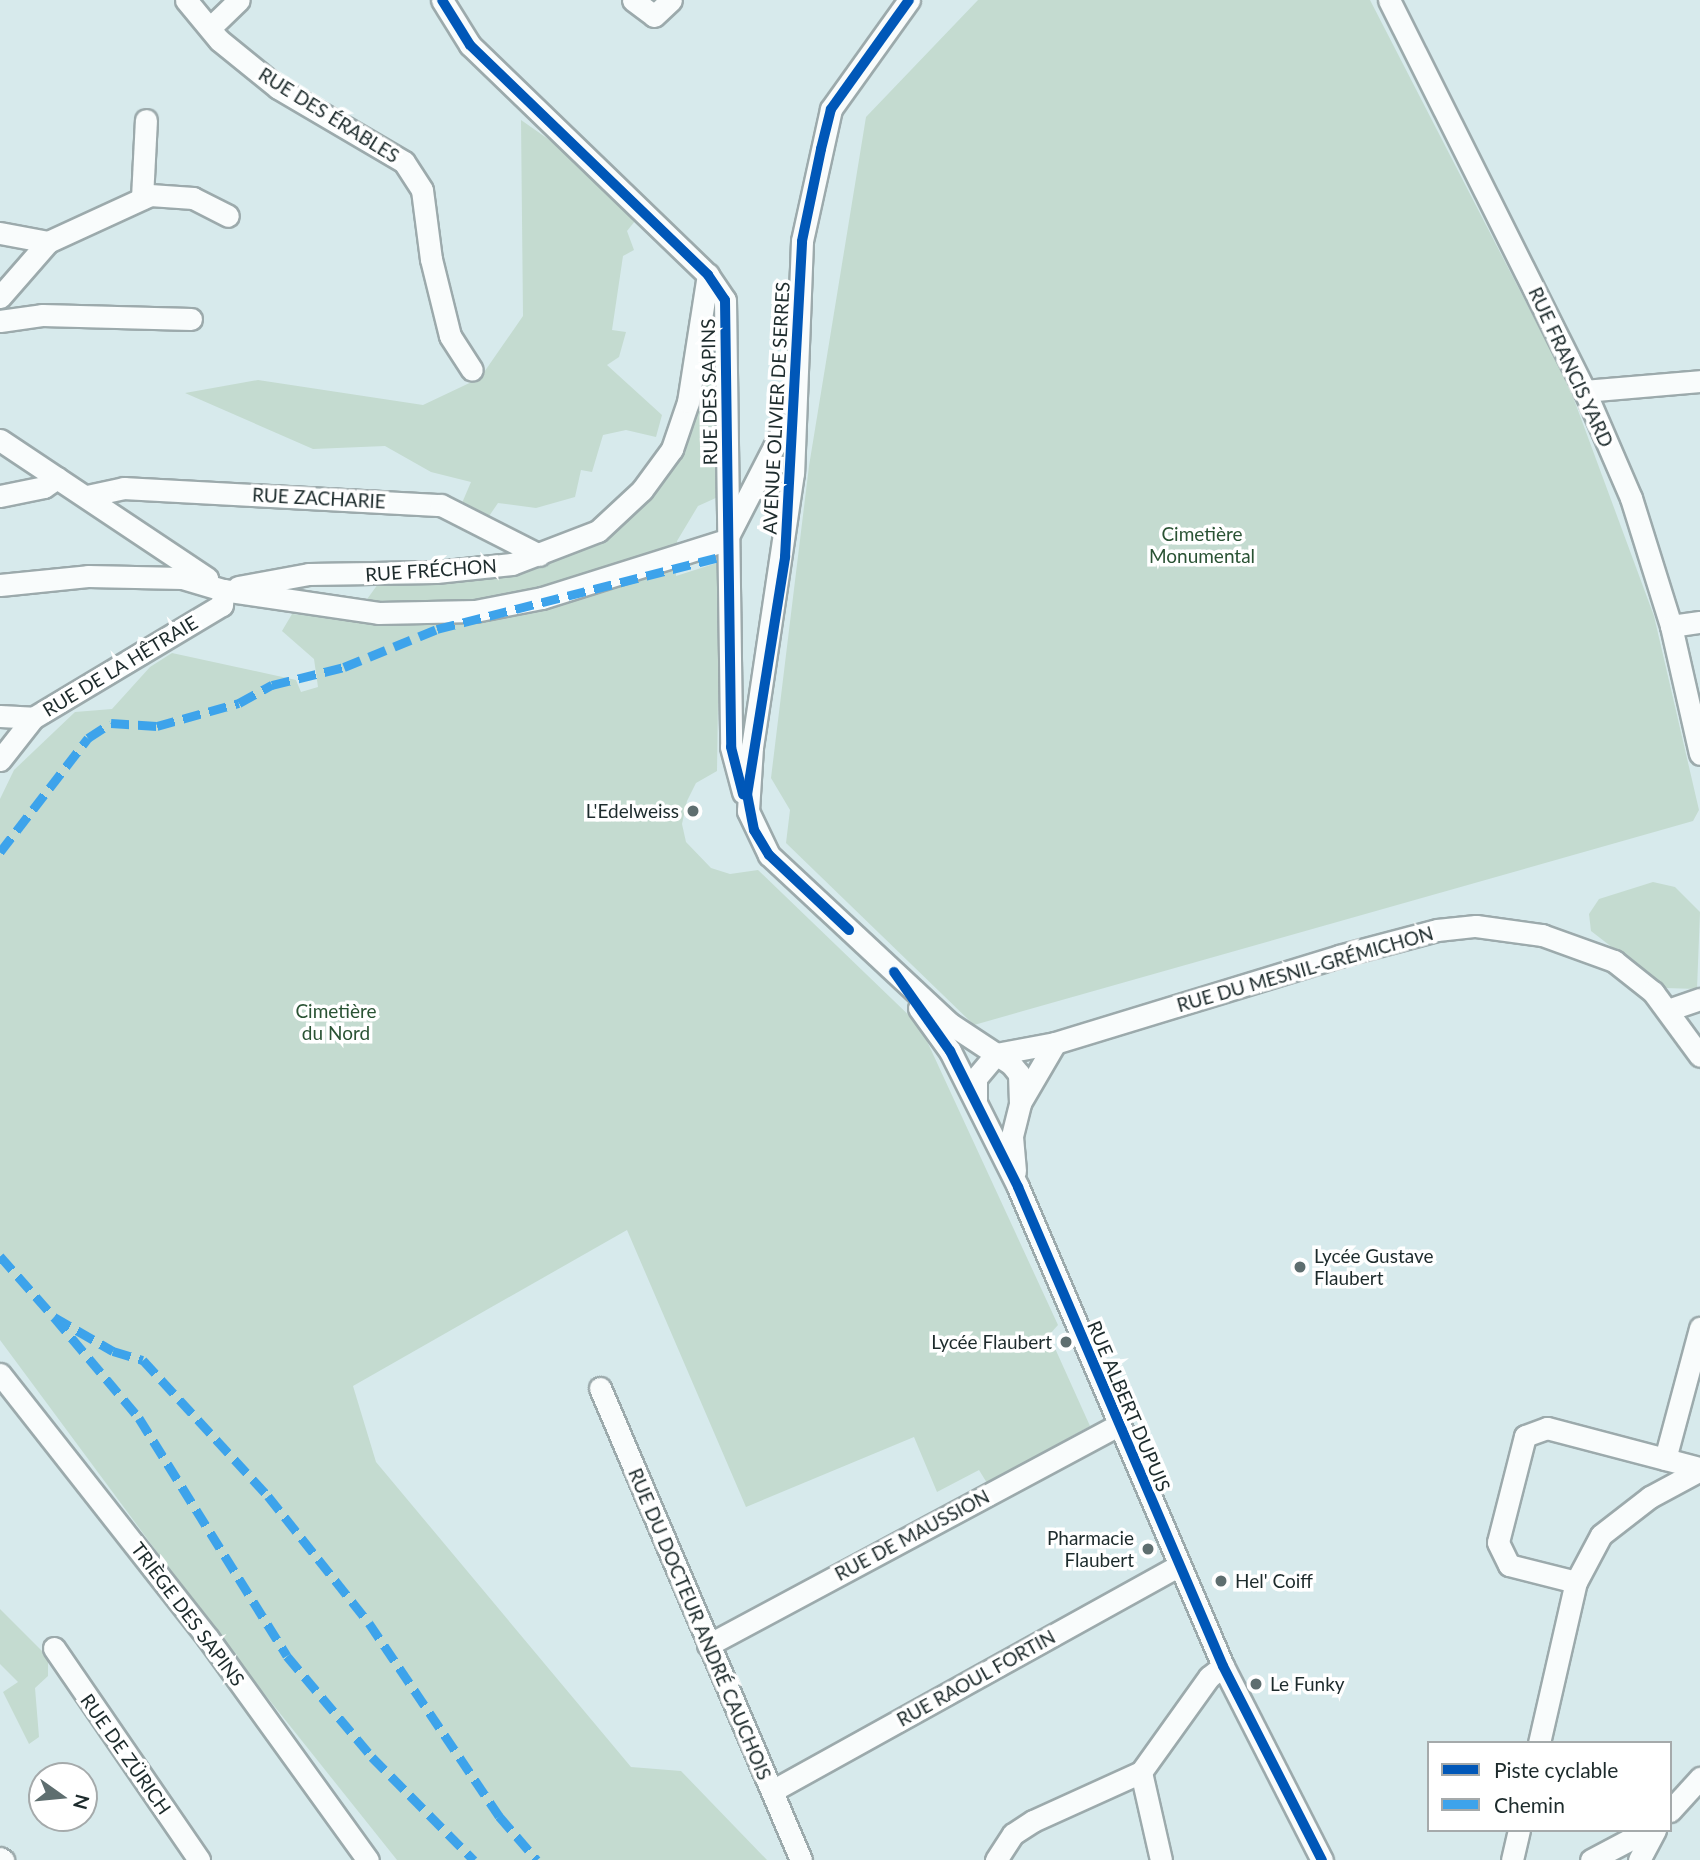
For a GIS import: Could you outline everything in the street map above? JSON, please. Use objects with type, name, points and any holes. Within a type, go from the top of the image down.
[{"type":"street","name":"RUE DES ÉRABLES","points":[[186,0],[212,26],[219,40],[278,88],[404,162],[422,190],[431,259],[450,337],[472,370]]},
{"type":"street","points":[[212,26],[239,0]]},
{"type":"street","name":"RUE DES SAPINS","points":[[442,0],[470,46],[708,275],[725,300],[730,391],[726,540],[731,747],[748,811]]},
{"type":"street","points":[[634,0],[654,16],[671,0]]},
{"type":"street","name":"AVENUE OLIVIER DE SERRES","points":[[909,0],[831,109],[802,241],[785,557],[752,747],[748,811],[769,855],[975,1045],[996,1054]]},
{"type":"street","name":"RUE FRANCIS YARD","points":[[1389,0],[1584,391],[1631,498],[1671,626],[1700,754]]},
{"type":"street","points":[[142,198],[146,120]]},
{"type":"street","points":[[0,297],[48,243],[142,198],[192,198],[228,216]]},
{"type":"street","points":[[0,233],[48,243]]},
{"type":"street","name":"RUE FRÉCHON","points":[[223,590],[309,574],[481,568],[539,555],[598,531],[642,490],[672,449],[688,402],[708,275]]},
{"type":"street","points":[[0,321],[42,315],[191,319]]},
{"type":"street","points":[[1584,391],[1700,381]]},
{"type":"street","points":[[0,585],[88,576],[182,578],[223,590],[378,613],[475,611],[542,598],[726,540],[780,435],[794,424]]},
{"type":"street","points":[[0,440],[223,590]]},
{"type":"street","points":[[0,496],[44,487],[57,478]]},
{"type":"street","name":"RUE ZACHARIE","points":[[87,496],[124,488],[440,505],[539,555]]},
{"type":"street","name":"RUE DE LA HÊTRAIE","points":[[0,716],[33,718],[222,605],[223,590]]},
{"type":"street","points":[[1671,626],[1700,622]]},
{"type":"street","points":[[0,761],[33,718]]},
{"type":"street","name":"RUE DU MESNIL-GRÉMICHON","points":[[996,1054],[1055,1042],[1339,956],[1437,930],[1476,926],[1542,935],[1593,951],[1632,974],[1668,1010],[1698,1049]]},
{"type":"street","name":"RUE ALBERT DUPUIS","points":[[894,972],[950,1051],[1018,1187],[1117,1426],[1223,1666],[1322,1860]]},
{"type":"street","points":[[1668,1010],[1700,999]]},
{"type":"street","name":"RUE ALBERT DUPUIS","points":[[1020,1103],[1055,1042]]},
{"type":"street","points":[[976,1106],[976,1078],[996,1054]]},
{"type":"street","name":"RUE ALBERT DUPUIS","points":[[996,1054],[1019,1074],[1020,1103],[1012,1136],[1018,1187]]},
{"type":"street","points":[[1665,1459],[1700,1328]]},
{"type":"street","name":"TRIÈGE DES SAPINS","points":[[0,1374],[207,1637],[368,1860]]},
{"type":"street","name":"RUE DU DOCTEUR ANDRÉ CAUCHOIS","points":[[600,1388],[802,1860]]},
{"type":"street","name":"RUE DE MAUSSION","points":[[708,1645],[1117,1426]]},
{"type":"street","points":[[1576,1582],[1509,1565],[1498,1542],[1525,1436],[1546,1428],[1700,1469]]},
{"type":"street","points":[[1539,1741],[1576,1582],[1601,1535],[1650,1497],[1700,1469]]},
{"type":"street","name":"RUE RAOUL FORTIN","points":[[772,1791],[1180,1565]]},
{"type":"street","name":"RUE DE ZÜRICH","points":[[54,1648],[199,1860]]},
{"type":"street","points":[[996,1860],[1013,1834],[1033,1821],[1142,1772],[1209,1677],[1223,1666]]},
{"type":"street","points":[[1142,1772],[1161,1860]]},
{"type":"street","points":[[1672,1809],[1700,1778]]},
{"type":"street","points":[[1512,1860],[1519,1832]]},
{"type":"street","points":[[1591,1860],[1644,1832]]},
{"type":"street","points":[[1639,1860],[1654,1832]]},
{"type":"green space","name":"Cimetière Monumental","points":[[978,0],[1370,0],[1569,386],[1654,616],[1699,810],[1693,821],[974,1025],[786,843],[790,810],[771,778],[809,466],[866,117]]},
{"type":"green space","points":[[521,120],[581,162],[635,221],[627,231],[634,250],[623,256],[612,330],[626,332],[619,357],[607,365],[662,415],[656,437],[626,430],[603,435],[592,472],[581,470],[575,497],[536,508],[498,503],[483,525],[459,510],[471,482],[431,472],[385,446],[313,449],[185,393],[258,380],[423,405],[480,378],[523,316]]},
{"type":"green space","name":"Cimetière du Nord","points":[[705,380],[724,380],[718,497],[698,506],[677,541],[676,576],[720,562],[717,771],[696,783],[687,801],[682,824],[686,842],[711,868],[730,874],[758,870],[920,1026],[1058,1325],[1049,1335],[1090,1426],[987,1483],[979,1470],[937,1492],[914,1437],[746,1507],[627,1230],[353,1386],[376,1462],[631,1767],[681,1771],[767,1860],[397,1860],[231,1652],[0,1340],[0,799],[14,770],[75,712],[112,709],[150,667],[172,653],[296,680],[301,692],[318,687],[314,659],[282,631],[292,614],[352,620],[378,584],[516,573],[595,541],[678,453]]},
{"type":"green space","points":[[1653,882],[1675,887],[1700,912],[1697,989],[1665,988],[1591,931],[1589,914],[1599,899]]},
{"type":"green space","points":[[0,1609],[48,1657],[48,1676],[35,1688],[39,1737],[29,1744],[3,1692],[18,1682],[0,1664]]},
{"type":"marked path","points":[[0,852],[88,738],[111,723],[157,726],[239,703],[272,685],[344,667],[437,629],[716,558]]},
{"type":"marked path","points":[[0,1256],[54,1317],[113,1351],[143,1360],[268,1496],[369,1623],[499,1816],[537,1860]]},
{"type":"marked path","points":[[54,1317],[139,1418],[287,1656],[372,1757],[474,1860]]},
{"type":"cycle path","points":[[442,0],[470,45],[708,275],[725,300],[731,747],[743,794]]},
{"type":"cycle path","points":[[849,930],[769,855],[754,830],[747,795],[785,557],[802,241],[831,109],[909,0]]},
{"type":"cycle path","points":[[894,972],[950,1051],[1018,1187],[1223,1666],[1322,1860]]},
{"type":"place","name":"L'Edelweiss","points":[[693,811]]},
{"type":"place","name":"Lycée Gustave Flaubert","points":[[1300,1267]]},
{"type":"place","name":"Lycée Flaubert","points":[[1066,1342]]},
{"type":"place","name":"Pharmacie Flaubert","points":[[1148,1549]]},
{"type":"place","name":"Hel' Coiff","points":[[1221,1581]]},
{"type":"place","name":"Le Funky","points":[[1256,1684]]}]
